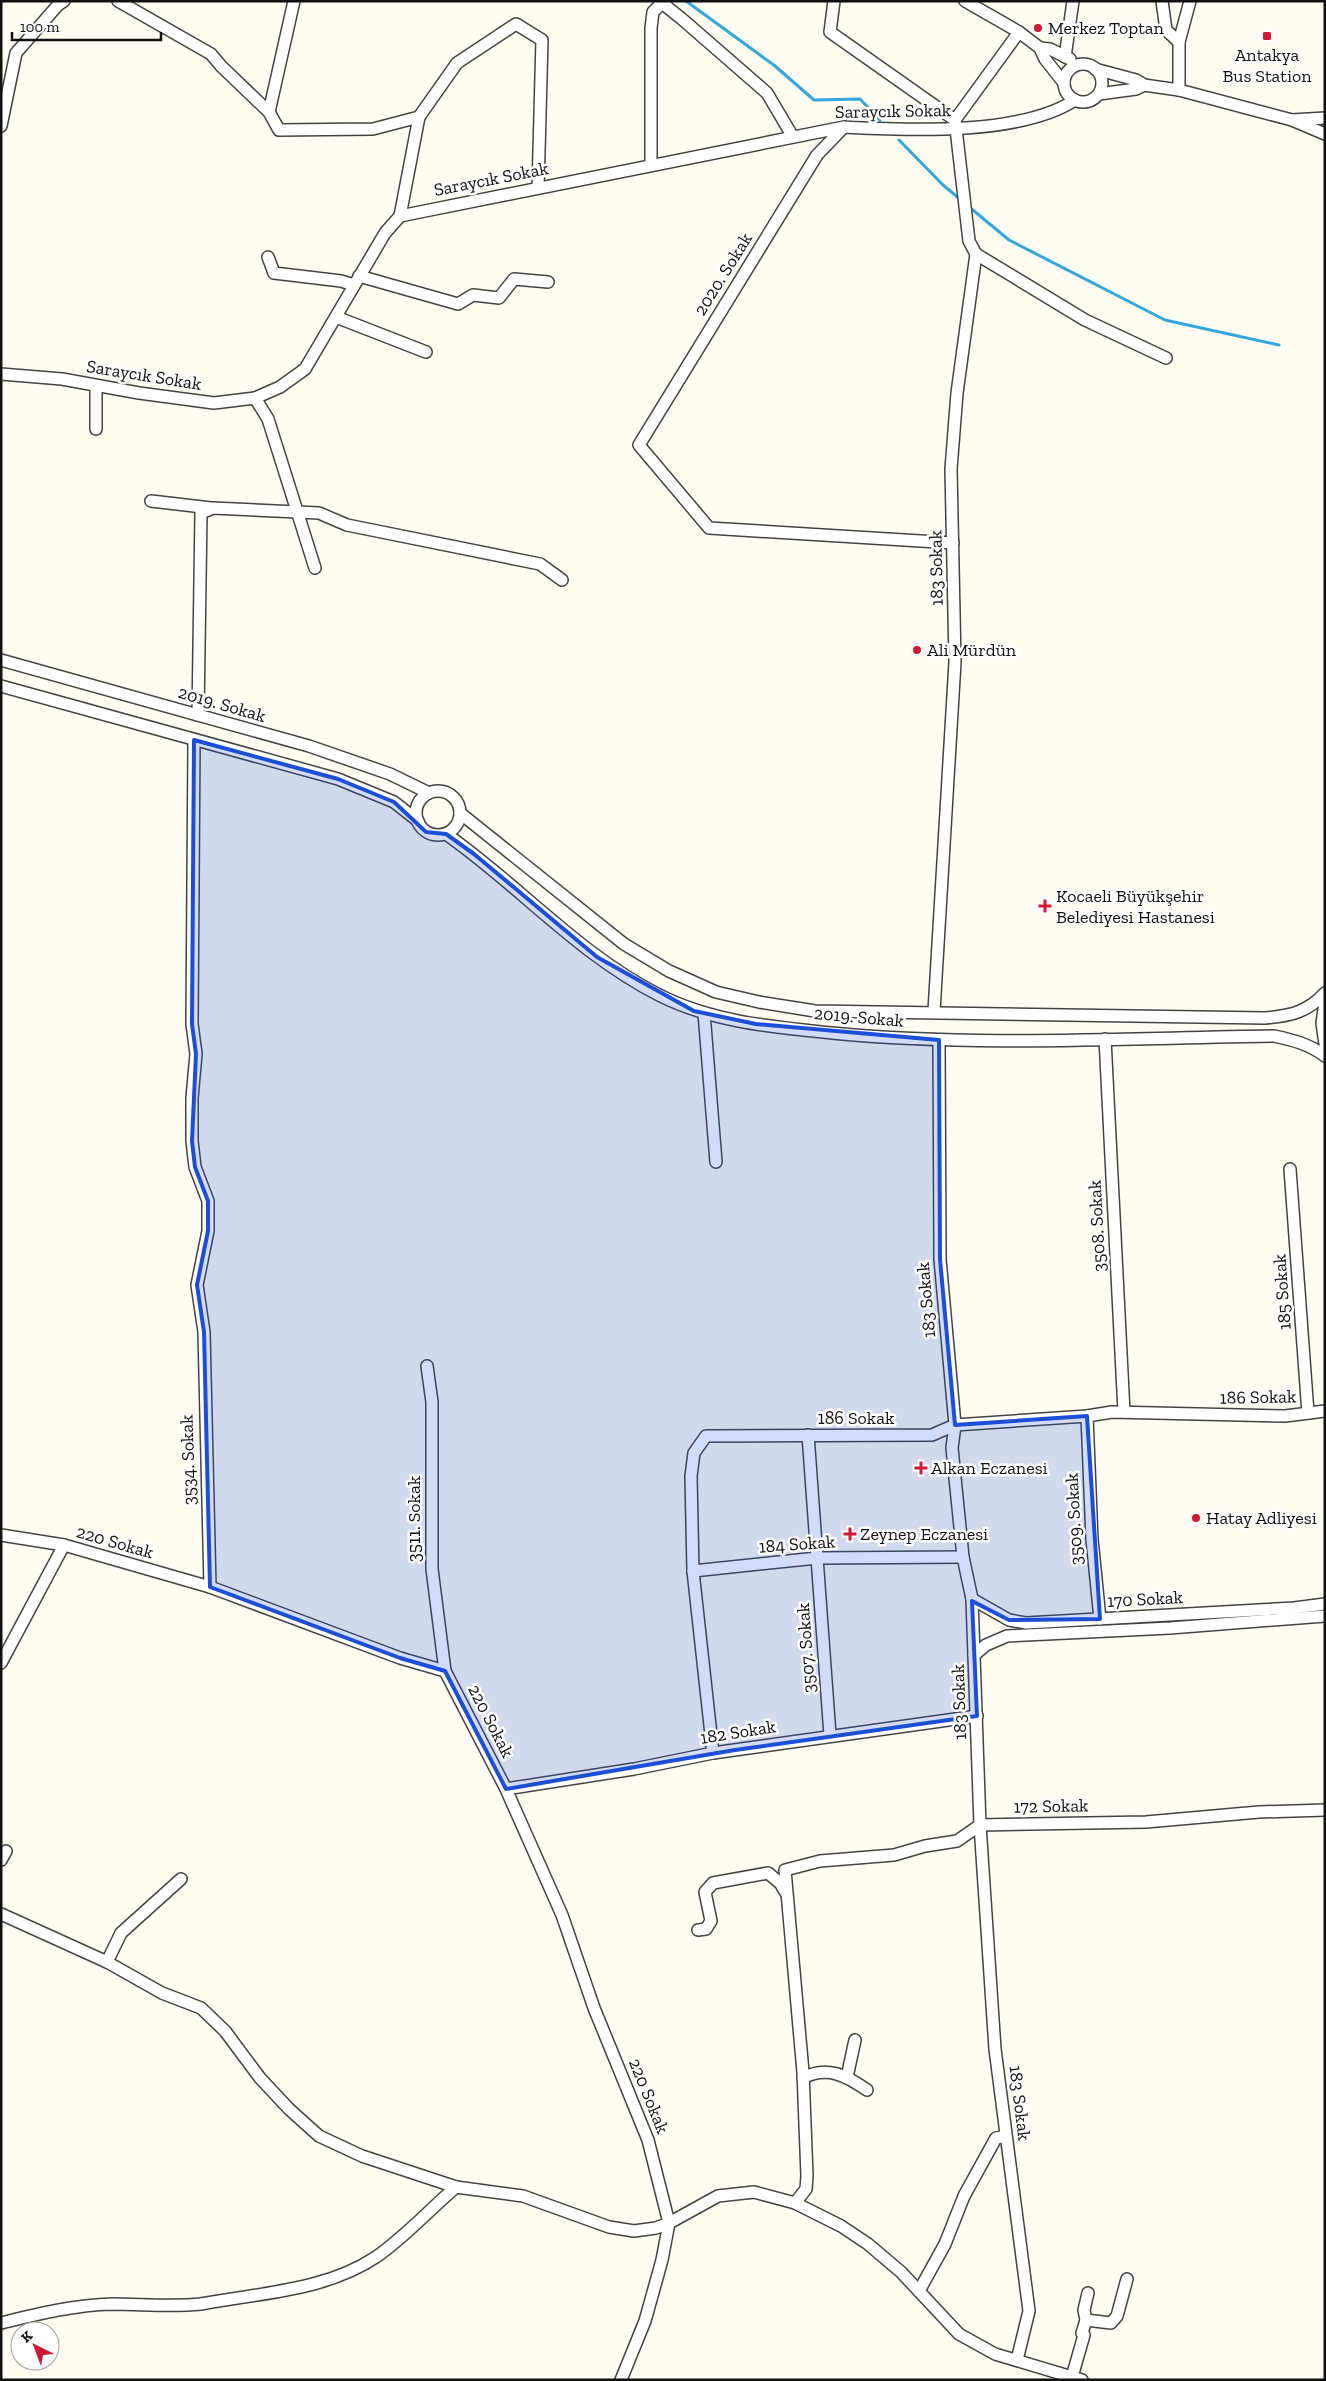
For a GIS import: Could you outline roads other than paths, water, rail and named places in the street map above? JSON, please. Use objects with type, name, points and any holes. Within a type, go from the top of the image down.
[{"type":"street","points":[[118,1],[211,54],[269,112],[279,130],[373,129],[419,117]]},
{"type":"street","points":[[269,112],[294,1]]},
{"type":"street","points":[[834,1],[830,32],[956,124],[1019,32]]},
{"type":"street","points":[[965,1],[1019,32],[1040,48],[1045,59],[1064,83],[1067,93],[1075,100],[1085,102],[1098,94],[1144,85]]},
{"type":"street","points":[[1065,57],[1073,1]]},
{"type":"street","points":[[1162,1],[1166,30],[1180,42]]},
{"type":"street","points":[[1180,90],[1180,42],[1190,1]]},
{"type":"street","points":[[1,126],[16,53],[59,3]]},
{"type":"street","points":[[651,165],[651,28],[653,12],[662,3],[689,24],[767,94],[793,137]]},
{"type":"street","points":[[400,216],[419,117],[457,62],[516,24],[542,40],[538,188]]},
{"type":"street","points":[[1040,48],[1050,49],[1080,65],[1136,80],[1144,85],[1180,90],[1292,120],[1325,134]]},
{"type":"street","points":[[1064,83],[1067,73],[1080,65]]},
{"type":"street","points":[[1095,69],[1101,78],[1098,94]]},
{"type":"street","name":"Saraycık Sokak","points":[[1,374],[62,379],[96,386],[214,403],[255,398],[280,387],[305,369],[385,234],[400,216],[844,126],[901,129],[956,124],[974,128],[1042,116],[1060,110],[1075,100]]},
{"type":"street","points":[[1292,120],[1325,118]]},
{"type":"street","name":"183 Sokak","points":[[934,1011],[955,662],[951,469],[957,393],[976,254],[969,240],[956,124]]},
{"type":"street","name":"2020. Sokak","points":[[844,126],[817,155],[639,445],[709,528],[953,544]]},
{"type":"street","points":[[976,254],[1085,320],[1166,358]]},
{"type":"street","points":[[268,257],[274,273],[341,281],[357,281],[458,304],[473,295],[500,298],[514,279],[548,282]]},
{"type":"street","points":[[336,317],[426,352]]},
{"type":"street","points":[[96,386],[96,429]]},
{"type":"street","points":[[255,398],[268,419],[315,568]]},
{"type":"street","points":[[151,501],[213,508],[319,513],[347,525],[540,564],[562,580]]},
{"type":"street","points":[[198,715],[201,513],[213,508]]},
{"type":"street","name":"2019. Sokak","points":[[1,660],[198,715],[354,762],[390,774],[429,793],[443,792],[450,795],[459,806],[460,813],[624,944],[669,971],[716,992],[758,1002],[815,1011],[934,1011],[1265,1018],[1278,1017],[1313,1005],[1325,993]]},
{"type":"street","name":"2019. Sokak","points":[[1,686],[338,779],[394,802],[418,821],[426,832],[439,835],[446,834],[474,854],[597,957],[658,994],[694,1011],[756,1024],[889,1038],[939,1040],[1274,1036],[1306,1044],[1325,1056]]},
{"type":"street","name":"3534. Sokak","points":[[194,740],[192,1024],[196,1054],[192,1098],[192,1141],[195,1167],[208,1201],[208,1231],[197,1285],[204,1332],[210,1587]]},
{"type":"street","points":[[418,821],[417,808],[429,793]]},
{"type":"street","points":[[446,834],[456,826],[460,813]]},
{"type":"street","points":[[1325,1003],[1322,1023],[1325,1044]]},
{"type":"street","points":[[704,1013],[716,1162]]},
{"type":"street","name":"3508. Sokak","points":[[1105,1038],[1124,1412]]},
{"type":"street","name":"183 Sokak","points":[[939,1040],[940,1259],[955,1425],[952,1448],[963,1557],[972,1599],[980,1825],[995,2049],[1029,2311],[1017,2360]]},
{"type":"street","name":"185 Sokak","points":[[1290,1168],[1308,1413]]},
{"type":"street","name":"3511. Sokak","points":[[427,1366],[432,1402],[432,1569],[446,1671]]},
{"type":"street","name":"186 Sokak","points":[[713,1753],[693,1571],[691,1476],[694,1453],[706,1436],[932,1435],[955,1425],[1124,1412],[1285,1416],[1325,1411]]},
{"type":"street","name":"3509. Sokak","points":[[1087,1416],[1092,1539],[1100,1619]]},
{"type":"street","name":"3507. Sokak","points":[[808,1435],[830,1735]]},
{"type":"street","name":"220 Sokak","points":[[1,1535],[64,1545],[210,1587],[400,1658],[446,1671],[506,1789],[562,1915],[594,2008],[642,2124],[662,2190],[669,2223]]},
{"type":"street","points":[[1,1663],[64,1545]]},
{"type":"street","name":"184 Sokak","points":[[693,1571],[817,1558],[963,1557]]},
{"type":"street","name":"170 Sokak","points":[[972,1599],[1009,1620],[1026,1623],[1294,1608],[1325,1604]]},
{"type":"street","name":"170 Sokak","points":[[974,1655],[986,1645],[1007,1636],[1170,1628],[1325,1616]]},
{"type":"street","name":"182 Sokak","points":[[506,1789],[634,1769],[713,1753],[830,1735],[977,1716]]},
{"type":"street","name":"172 Sokak","points":[[980,1825],[1146,1822],[1259,1812],[1325,1810]]},
{"type":"street","points":[[795,2203],[806,2189],[807,2176],[804,2078],[785,1870],[820,1861],[894,1855],[925,1846],[957,1841],[980,1825]]},
{"type":"street","points":[[698,1930],[706,1929],[711,1921],[705,1892],[713,1883],[768,1873],[780,1883],[787,1894]]},
{"type":"street","points":[[107,1962],[121,1933],[181,1879]]},
{"type":"street","points":[[1,1914],[107,1962],[162,1993],[201,2008],[225,2031],[260,2078],[318,2136],[362,2156],[456,2187],[523,2196],[621,2230],[647,2230],[669,2223],[718,2196],[754,2192],[795,2203],[841,2226],[868,2244],[900,2272],[959,2334],[996,2354],[1077,2378],[1084,2335],[1082,2333],[1086,2320],[1084,2310],[1088,2293]]},
{"type":"street","points":[[847,2077],[855,2040]]},
{"type":"street","points":[[804,2078],[814,2072],[828,2072],[847,2077],[867,2090]]},
{"type":"street","points":[[919,2291],[945,2244],[964,2196],[996,2138],[1006,2136]]},
{"type":"street","points":[[1,2323],[60,2309],[89,2306],[182,2306],[201,2304],[326,2281],[376,2257],[456,2187]]},
{"type":"street","points":[[621,2380],[645,2321],[662,2260],[669,2223]]},
{"type":"street","points":[[1086,2320],[1111,2323],[1117,2316],[1127,2279]]},
{"type":"waterway","points":[[686,1],[775,66],[814,100],[860,99],[880,120]]},
{"type":"waterway","points":[[899,140],[943,185],[961,200]]},
{"type":"waterway","points":[[968,206],[1009,240],[1165,320],[1279,345]]},
{"type":"place","name":"Merkez Toptan","points":[[1038,28]]},
{"type":"place","name":"Antakya Bus Station","points":[[1267,36]]},
{"type":"place","name":"Ali Mürdün","points":[[917,650]]},
{"type":"place","name":"Kocaeli Büyükşehir Belediyesi Hastanesi","points":[[1045,906]]},
{"type":"place","name":"Alkan Eczanesi","points":[[921,1468]]},
{"type":"place","name":"Hatay Adliyesi","points":[[1196,1518]]},
{"type":"place","name":"Zeynep Eczanesi","points":[[850,1534]]}]
